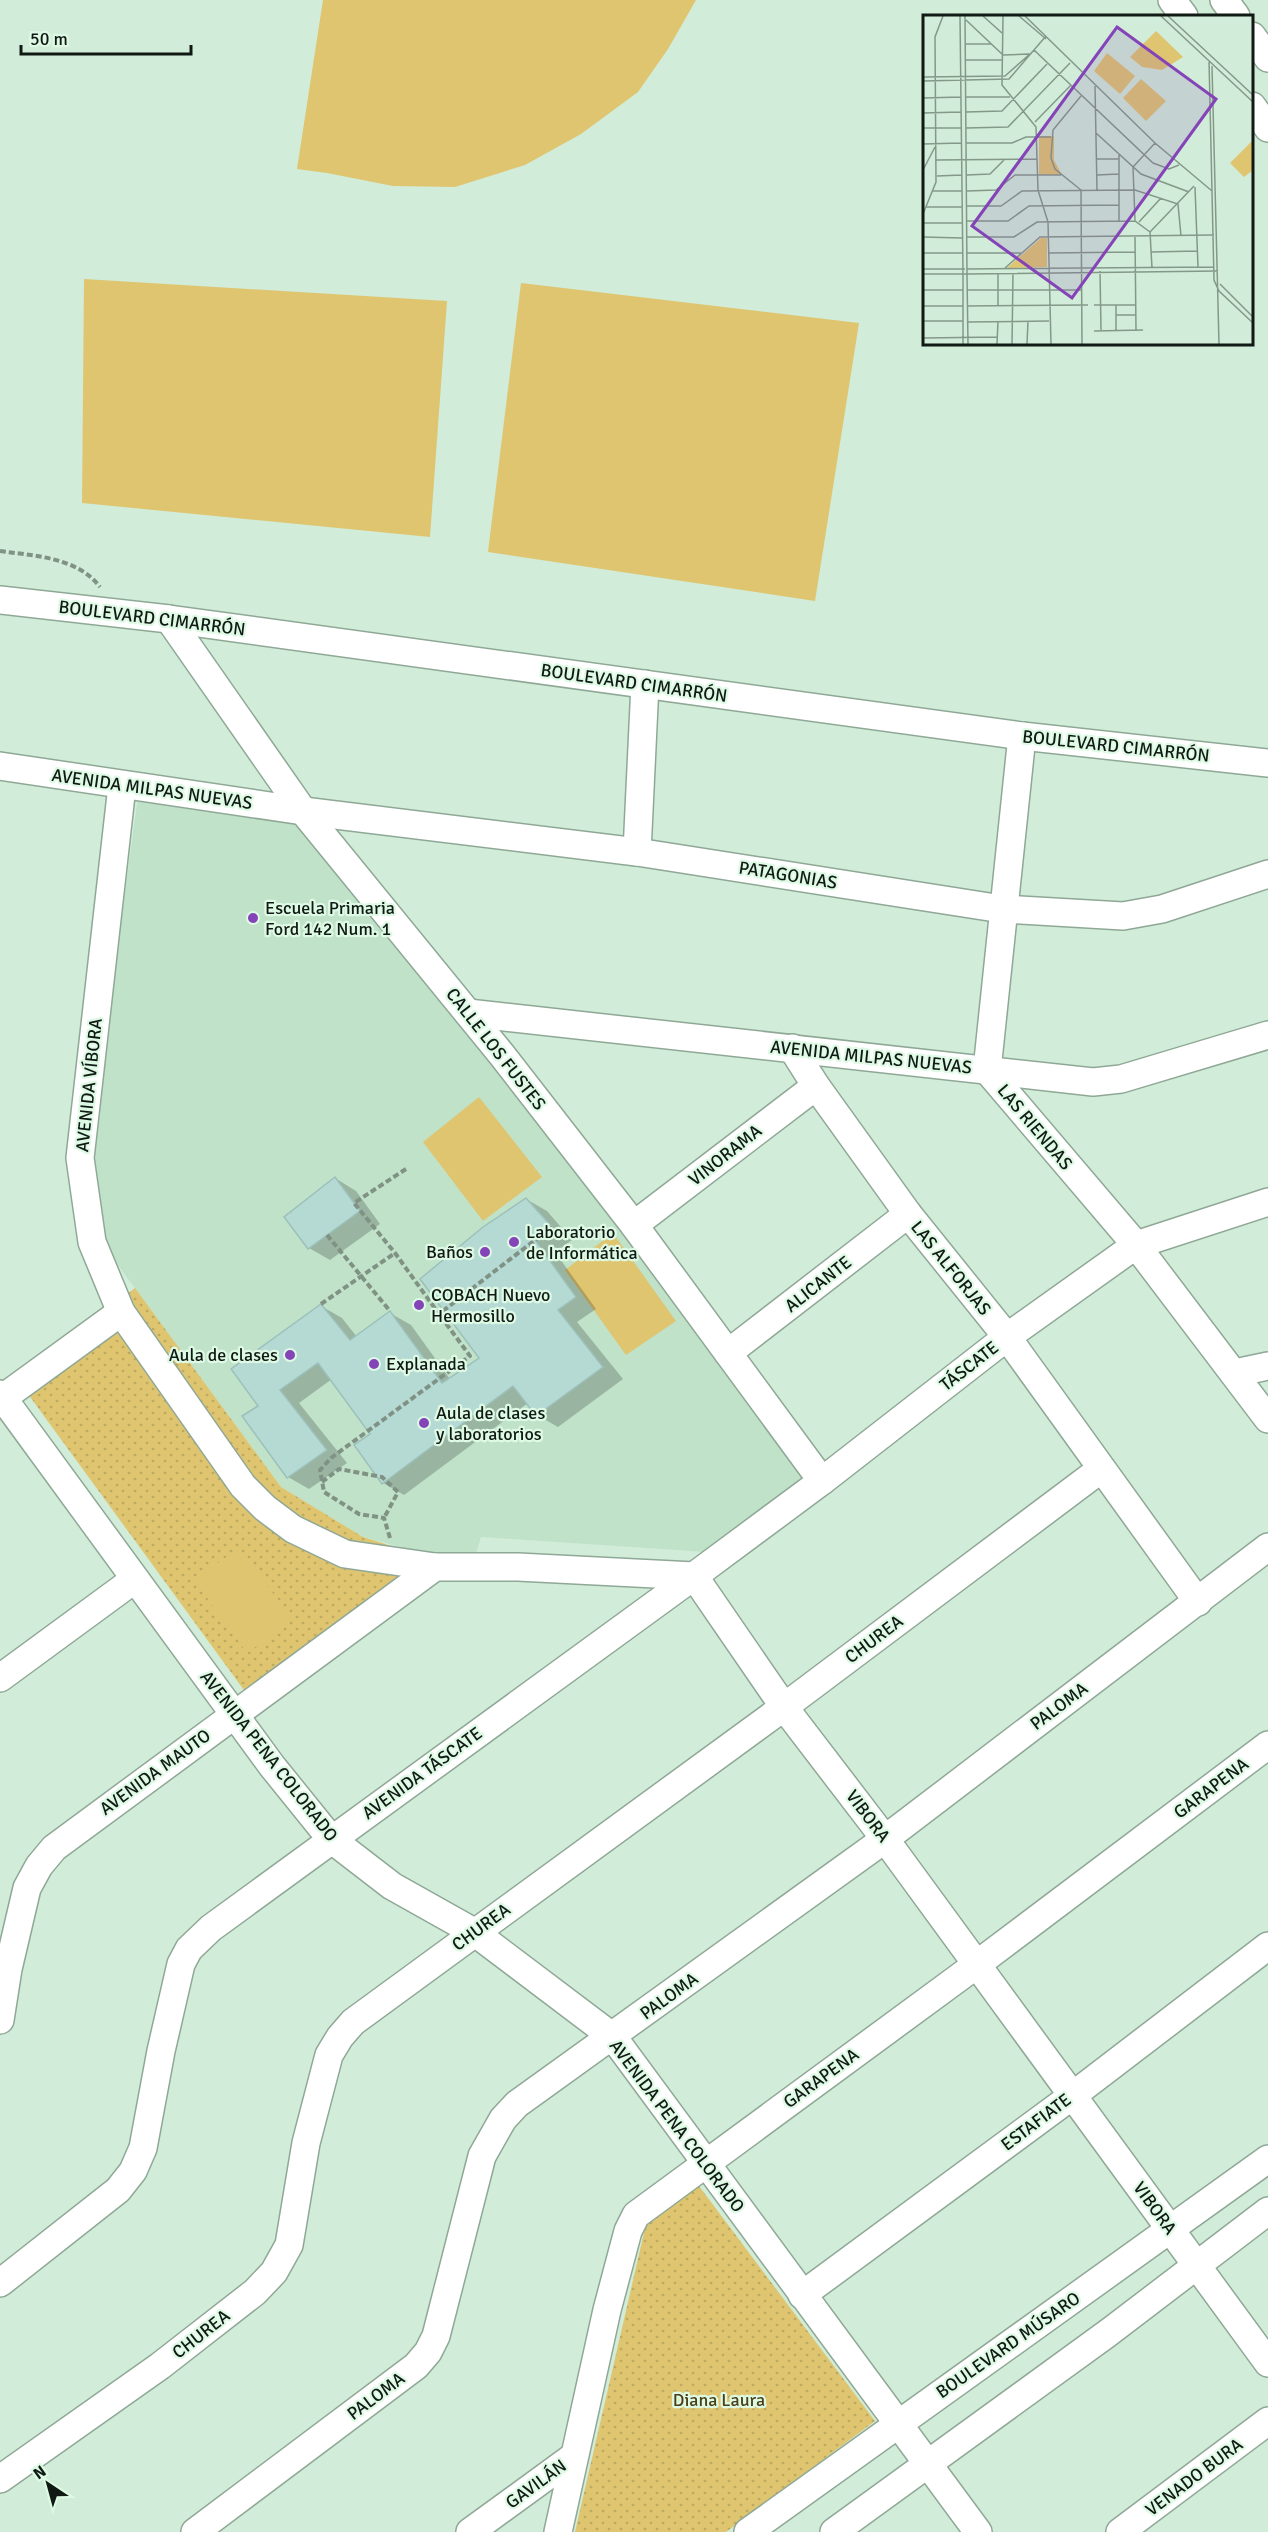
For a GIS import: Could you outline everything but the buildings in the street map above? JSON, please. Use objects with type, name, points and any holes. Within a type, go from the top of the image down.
[{"type":"street","points":[[1172,0],[1183,15]]},
{"type":"street","points":[[1224,0],[1235,15]]},
{"type":"street","points":[[1253,39],[1268,58]]},
{"type":"street","points":[[1253,109],[1268,128]]},
{"type":"street","name":"BOULEVARD CIMARRÓN","points":[[0,600],[168,619],[1022,736],[1268,763]]},
{"type":"street","name":"CALLE LOS FUSTES","points":[[168,619],[303,811],[468,1013],[634,1225],[822,1481]]},
{"type":"street","points":[[637,852],[645,684]]},
{"type":"street","name":"LAS RIENDAS","points":[[1022,736],[1002,909],[987,1070],[1136,1245],[1268,1419]]},
{"type":"street","name":"AVENIDA MILPAS NUEVAS","points":[[0,766],[122,786],[303,811]]},
{"type":"street","name":"AVENIDA VÍBORA","points":[[122,786],[80,1158],[92,1242],[121,1312],[243,1486],[265,1508],[293,1529],[345,1554],[435,1567]]},
{"type":"street","name":"PATAGONIAS","points":[[303,811],[637,852],[1002,909],[1123,916],[1162,909],[1268,874]]},
{"type":"street","name":"AVENIDA MILPAS NUEVAS","points":[[468,1013],[1092,1082],[1121,1079],[1268,1035]]},
{"type":"street","name":"LAS ALFORJAS","points":[[792,1048],[816,1086],[908,1214],[1007,1337],[1198,1602]]},
{"type":"street","name":"VINORAMA","points":[[634,1225],[816,1086]]},
{"type":"street","name":"TÁSCATE","points":[[694,1576],[822,1481],[1007,1337],[1136,1245],[1268,1202]]},
{"type":"street","name":"ALICANTE","points":[[728,1353],[908,1214]]},
{"type":"street","points":[[1,1397],[121,1312]]},
{"type":"street","points":[[1235,1373],[1268,1366]]},
{"type":"street","name":"AVENIDA PENA COLORADO","points":[[1,1397],[234,1714],[331,1839],[392,1886],[474,1932],[613,2037],[978,2532]]},
{"type":"street","name":"CHUREA","points":[[0,2479],[160,2366],[255,2292],[274,2272],[289,2245],[306,2143],[329,2055],[353,2022],[784,1707],[1101,1469]]},
{"type":"street","name":"PALOMA","points":[[195,2532],[416,2366],[428,2352],[436,2336],[482,2156],[491,2136],[517,2104],[885,1839],[1268,1547]]},
{"type":"street","points":[[435,1567],[528,1567],[694,1576]]},
{"type":"street","name":"AVENIDA MAUTO","points":[[0,2020],[8,1969],[27,1888],[39,1866],[54,1848],[435,1567]]},
{"type":"street","name":"VIBORA","points":[[694,1576],[784,1707],[885,1839],[1268,2363]]},
{"type":"street","name":"AVENIDA TÁSCATE","points":[[0,2283],[118,2190],[133,2171],[143,2148],[163,2040],[181,1964],[189,1950],[211,1928],[331,1839],[694,1576]]},
{"type":"street","points":[[0,1678],[135,1579]]},
{"type":"street","name":"GARAPENA","points":[[558,2532],[607,2310],[628,2231],[636,2215],[976,1965],[1268,1745]]},
{"type":"street","name":"ESTAFIATE","points":[[802,2295],[1072,2096],[1268,1946]]},
{"type":"street","name":"BOULEVARD MÚSARO","points":[[748,2532],[1268,2159]]},
{"type":"street","points":[[834,2532],[1108,2333],[1268,2211]]},
{"type":"street","name":"VENADO BURA","points":[[1120,2532],[1268,2421]]},
{"type":"street","name":"GAVILÁN","points":[[470,2532],[573,2457]]},
{"type":"path","points":[[0,550],[60,560],[93,578],[120,614]]},
{"type":"path","points":[[384,1518],[359,1514],[324,1491],[321,1470],[331,1458],[470,1356],[395,1253],[354,1203],[406,1169]]},
{"type":"path","points":[[439,1314],[552,1227]]},
{"type":"path","points":[[327,1235],[390,1311]]},
{"type":"path","points":[[321,1304],[395,1253]]},
{"type":"path","points":[[322,1482],[339,1469],[382,1477],[398,1492],[384,1518],[396,1562]]},
{"type":"shaded area","points":[[141,775],[285,798],[814,1470],[707,1552],[481,1537],[472,1566],[363,1537],[281,1487],[98,1238],[89,1156]]},
{"type":"green space","points":[[323,0],[696,0],[668,49],[638,92],[581,134],[525,165],[455,187],[393,186],[297,169]]},
{"type":"green space","points":[[84,279],[447,301],[430,537],[82,503]]},
{"type":"green space","points":[[521,283],[859,323],[815,601],[488,552]]},
{"type":"green space","points":[[479,1097],[542,1177],[483,1221],[423,1142]]},
{"type":"green space","points":[[613,1233],[676,1321],[626,1355],[565,1270]]},
{"type":"green space","points":[[135,1288],[281,1487],[363,1537],[445,1563],[249,1697],[17,1379]]},
{"type":"green space","points":[[239,1548],[293,1620],[247,1653],[194,1580]]},
{"type":"green space","name":"Diana Laura","points":[[693,2178],[875,2421],[726,2532],[575,2532],[649,2211]]},
{"type":"place","name":"Escuela Primaria Ford 142 Num. 1","points":[[253,918]]},
{"type":"place","name":"Laboratorio de Informática","points":[[514,1242]]},
{"type":"place","name":"Baños","points":[[485,1252]]},
{"type":"place","name":"COBACH Nuevo Hermosillo","points":[[419,1305]]},
{"type":"place","name":"Aula de clases","points":[[290,1355]]},
{"type":"place","name":"Explanada","points":[[374,1364]]},
{"type":"place","name":"Aula de clases y laboratorios","points":[[424,1423]]}]
